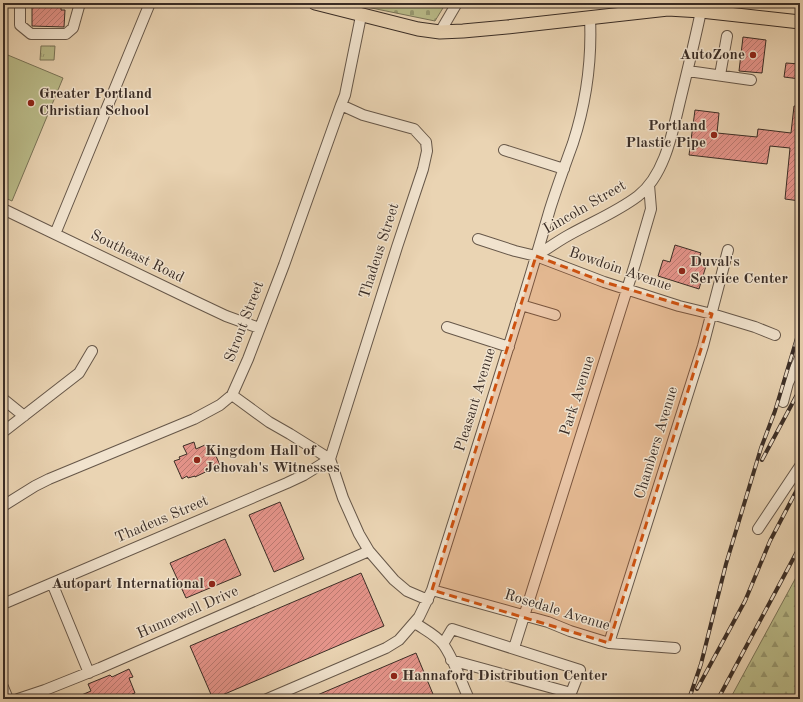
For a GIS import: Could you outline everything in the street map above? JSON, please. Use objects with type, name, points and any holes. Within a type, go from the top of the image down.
[{"type":"main road","points":[[315,3],[361,16],[418,29],[440,32],[463,32],[668,9],[701,7],[800,22]]},
{"type":"street","points":[[20,3],[20,25],[31,34],[66,34],[73,28],[80,3]]},
{"type":"street","points":[[55,234],[150,3]]},
{"type":"street","points":[[440,32],[457,3]]},
{"type":"street","name":"Lincoln Street","points":[[536,256],[569,235],[613,212],[639,195],[656,176],[666,152],[688,71],[701,7]]},
{"type":"street","name":"Strout Street","points":[[232,395],[289,251],[345,94],[361,16]]},
{"type":"street","name":"Pleasant Avenue","points":[[267,699],[386,648],[404,636],[415,623],[428,600],[573,142],[587,88],[591,39],[590,18]]},
{"type":"street","points":[[720,75],[727,36]]},
{"type":"street","points":[[688,71],[751,80]]},
{"type":"street","name":"Thadeus Street","points":[[3,604],[287,482],[330,459],[397,247],[424,169],[427,151],[426,142],[414,130],[363,115],[341,105]]},
{"type":"street","points":[[504,150],[564,169]]},
{"type":"street","name":"Park Avenue","points":[[514,648],[651,209],[649,185]]},
{"type":"street","name":"Southeast Road","points":[[3,209],[226,316],[259,328]]},
{"type":"street","name":"Bowdoin Avenue","points":[[478,239],[536,256],[604,282],[627,288],[679,306],[755,327],[775,335]]},
{"type":"street","name":"Chambers Avenue","points":[[609,643],[712,314],[728,250]]},
{"type":"street","points":[[521,305],[555,315]]},
{"type":"street","points":[[447,327],[509,348]]},
{"type":"street","points":[[3,432],[79,373],[92,351]]},
{"type":"street","points":[[783,402],[788,383],[800,358]]},
{"type":"street","points":[[3,506],[35,486],[194,419],[220,405],[232,395],[269,422],[330,459],[343,498],[359,534],[369,551],[402,587],[412,594],[428,600]]},
{"type":"street","points":[[3,399],[24,416]]},
{"type":"street","points":[[758,529],[800,466]]},
{"type":"street","name":"Hunnewell Drive","points":[[18,699],[89,672],[369,551]]},
{"type":"street","points":[[52,583],[89,672]]},
{"type":"street","name":"Rosedale Avenue","points":[[432,590],[525,616],[609,643],[675,648]]},
{"type":"street","points":[[415,623],[435,636],[443,644],[469,699]]},
{"type":"street","points":[[443,644],[452,629],[580,670],[570,696],[451,660]]},
{"type":"street","points":[[3,687],[8,699]]},
{"type":"highlighted area","points":[[536,256],[604,282],[712,314],[609,643],[432,590]]},
{"type":"green space","points":[[352,3],[446,3],[435,21]]},
{"type":"green space","points":[[41,46],[55,46],[54,60],[40,60]]},
{"type":"green space","points":[[3,53],[63,78],[12,201],[3,197]]},
{"type":"green space","points":[[800,570],[800,699],[730,699]]},
{"type":"building","points":[[46,3],[59,3],[61,10],[65,10],[64,27],[32,26],[32,5],[46,5]]},
{"type":"building","name":"AutoZone","points":[[743,37],[766,40],[762,73],[739,71]]},
{"type":"building","points":[[786,63],[800,64],[800,79],[784,77]]},
{"type":"building","name":"Portland Plastic Pipe","points":[[794,106],[800,106],[800,201],[785,199],[790,148],[770,146],[767,164],[689,155],[695,110],[719,113],[717,133],[757,137],[758,129],[791,133]]},
{"type":"building","name":"Duval's Service Center","points":[[675,245],[701,253],[697,264],[706,266],[699,289],[658,276],[663,260],[670,262]]},
{"type":"building","name":"Kingdom Hall of Jehovah's Witnesses","points":[[194,442],[196,449],[205,445],[206,447],[211,445],[220,465],[195,477],[188,478],[187,476],[182,479],[174,461],[187,454],[183,446]]},
{"type":"building","points":[[280,502],[304,559],[274,572],[249,515]]},
{"type":"building","points":[[225,539],[241,575],[186,598],[170,563]]},
{"type":"building","points":[[361,573],[384,626],[213,699],[190,646]]},
{"type":"building","name":"Hannaford Distribution Center","points":[[416,653],[435,699],[308,699]]},
{"type":"building","points":[[129,669],[133,677],[129,678],[135,693],[132,694],[134,699],[72,699],[91,691],[88,684],[110,675],[112,677]]},
{"type":"railway","points":[[689,699],[701,664],[726,564],[761,448],[775,411],[800,328]]},
{"type":"railway","points":[[762,460],[800,389]]},
{"type":"railway","points":[[697,689],[745,601],[770,541],[800,484]]},
{"type":"railway","points":[[718,699],[800,546]]},
{"type":"place","name":"AutoZone","points":[[753,55]]},
{"type":"place","name":"Greater Portland Christian School","points":[[31,103]]},
{"type":"place","name":"Portland Plastic Pipe","points":[[714,135]]},
{"type":"place","name":"Duval's Service Center","points":[[682,271]]},
{"type":"place","name":"Kingdom Hall of Jehovah's Witnesses","points":[[197,460]]},
{"type":"place","name":"Autopart International","points":[[212,584]]},
{"type":"place","name":"Hannaford Distribution Center","points":[[394,676]]}]
